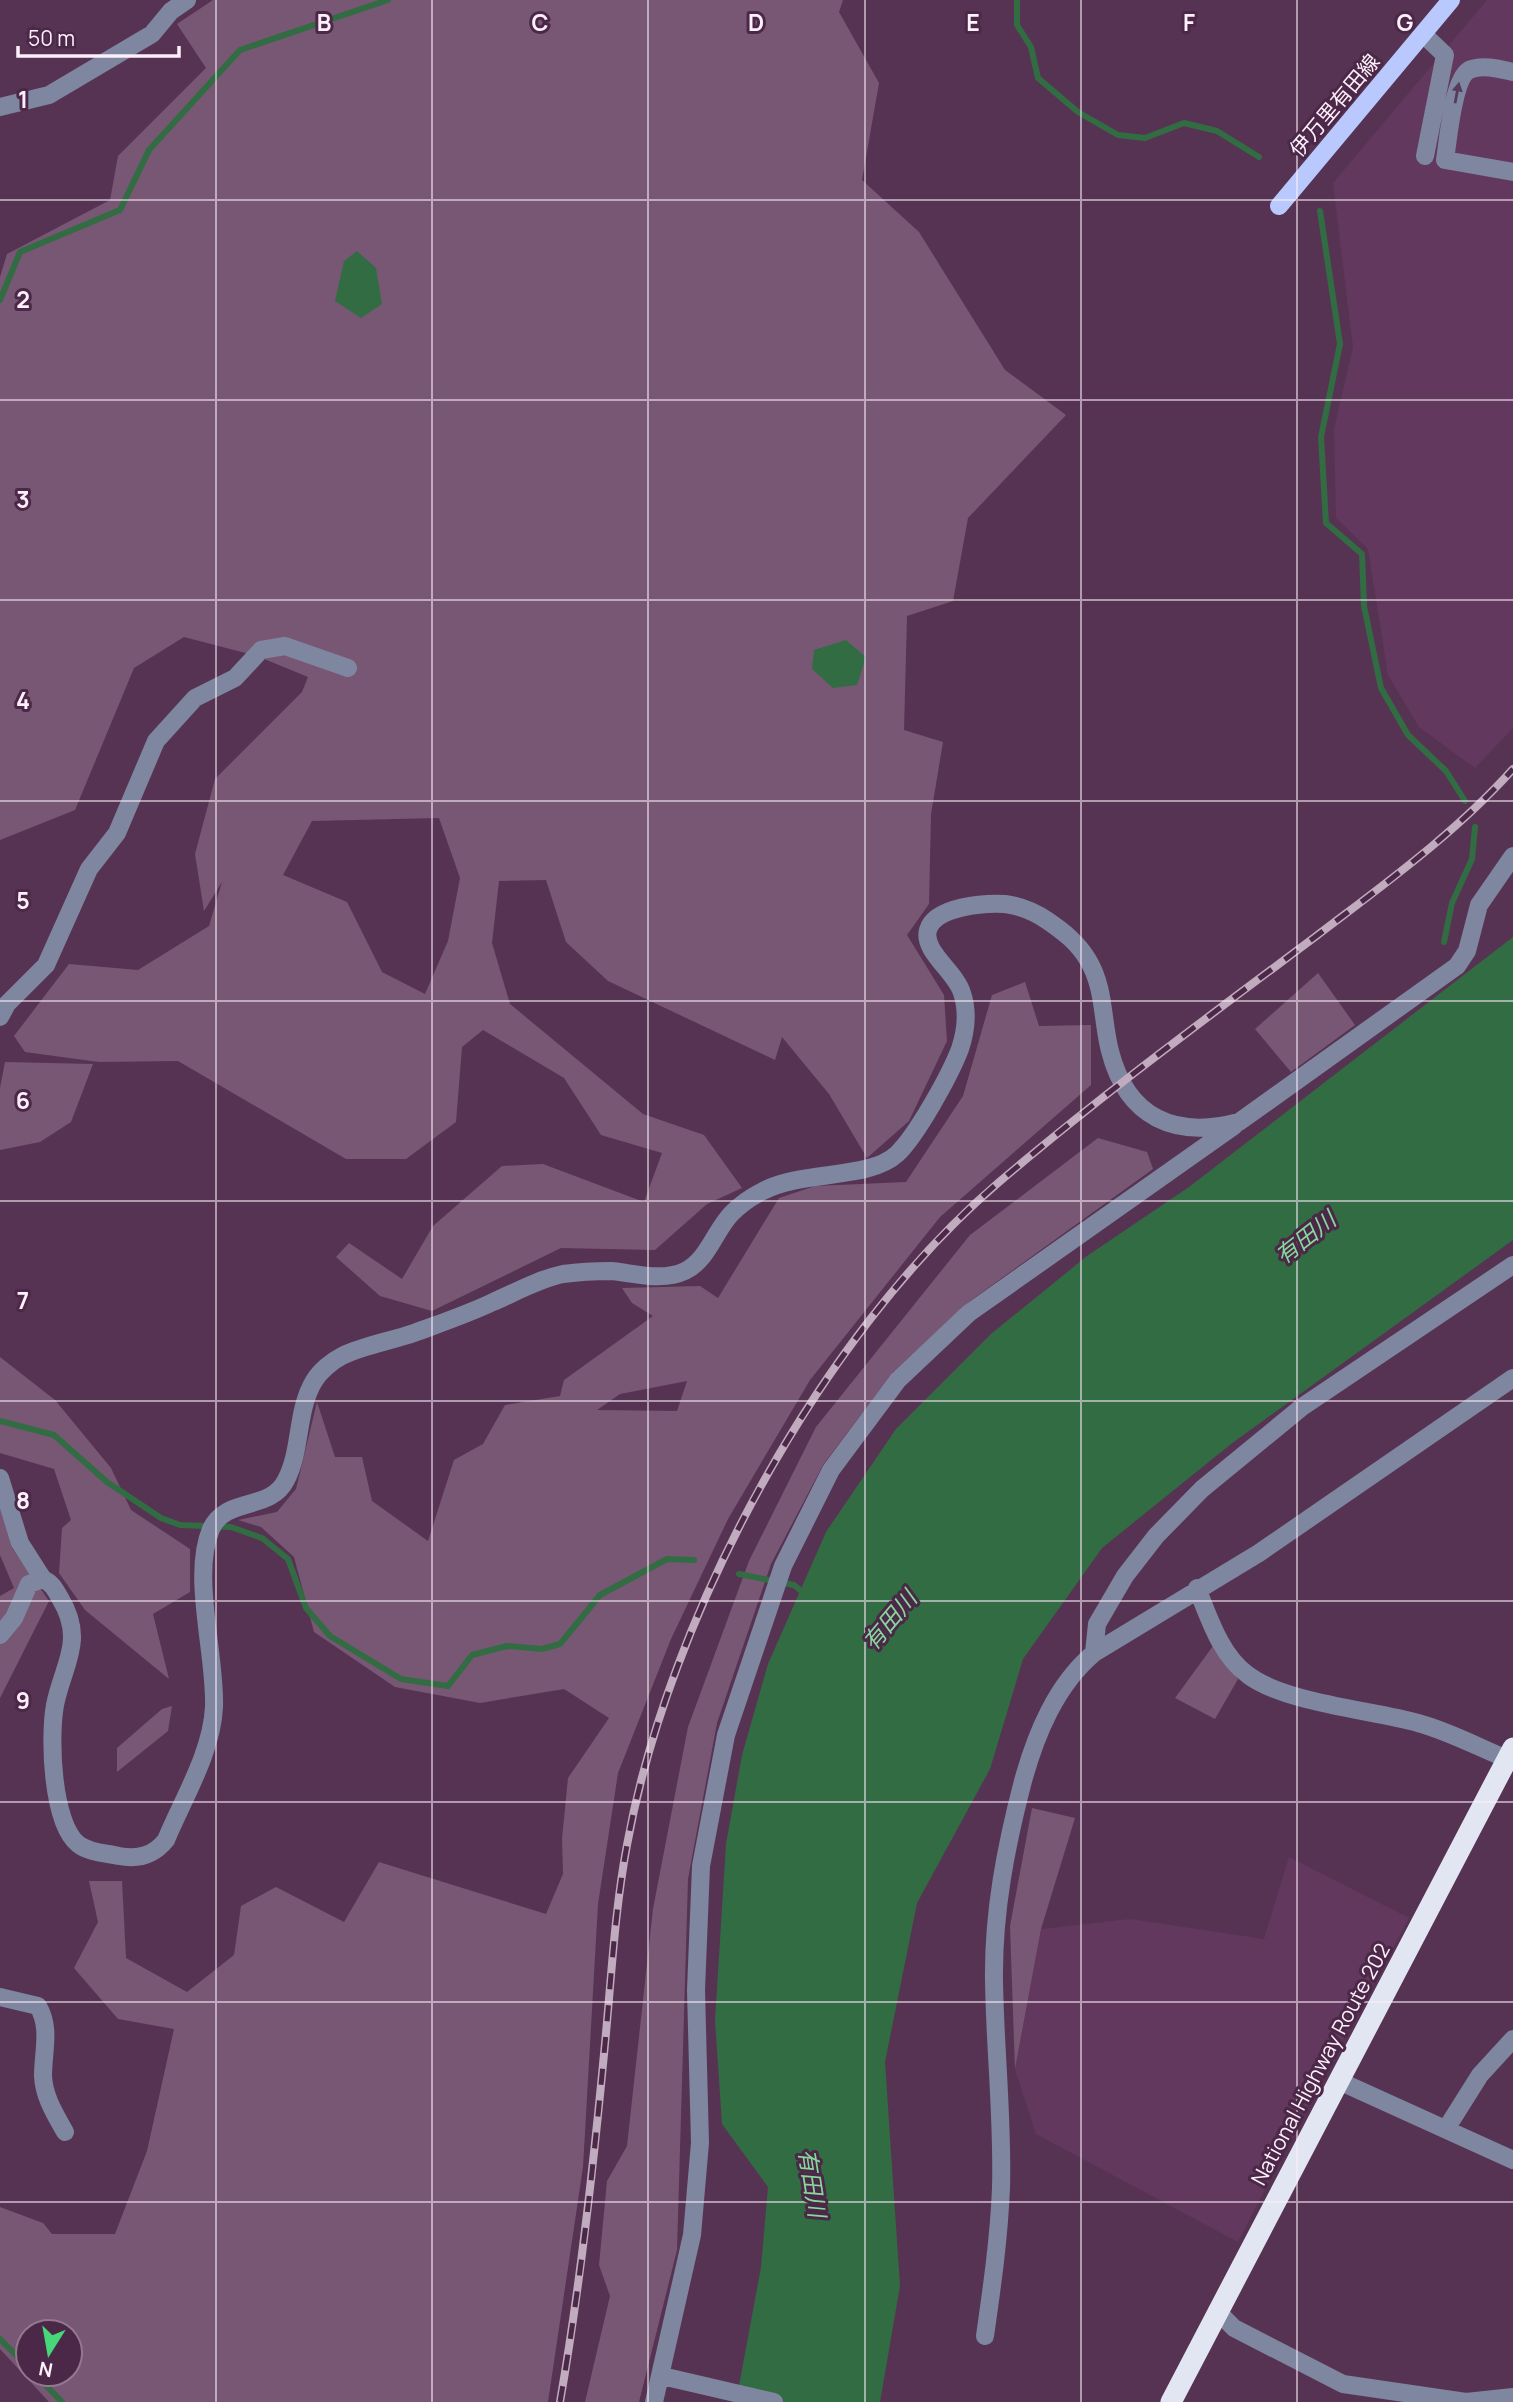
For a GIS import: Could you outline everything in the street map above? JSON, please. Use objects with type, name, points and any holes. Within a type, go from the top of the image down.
[{"type":"highway","name":"National Highway Route 202","points":[[1171,2402],[1510,1753]]},
{"type":"main road","name":"伊万里有田線","points":[[1279,206],[1451,0]]},
{"type":"street","points":[[0,107],[49,95],[152,34],[171,11],[187,0]]},
{"type":"street","points":[[1423,34],[1444,55],[1426,156]]},
{"type":"street","points":[[1513,72],[1489,67],[1469,70],[1459,81],[1445,160],[1513,173]]},
{"type":"street","points":[[0,1017],[7,1004],[46,965],[89,869],[117,833],[156,741],[195,698],[235,678],[261,650],[285,646],[348,668]]},
{"type":"street","points":[[654,2402],[692,2235],[700,2143],[696,1990],[701,1866],[726,1735],[767,1605],[782,1566],[831,1470],[898,1380],[970,1313],[1179,1168],[1457,966],[1466,951],[1479,905],[1513,856]]},
{"type":"street","points":[[0,1478],[20,1543],[43,1579],[51,1583],[68,1610],[74,1639],[55,1704],[52,1726],[58,1804],[64,1827],[78,1844],[89,1850],[124,1857],[144,1856],[156,1852],[166,1840],[212,1725],[214,1702],[204,1569],[209,1536],[221,1514],[276,1494],[287,1479],[305,1399],[317,1375],[342,1356],[411,1334],[561,1275],[607,1271],[662,1277],[687,1271],[703,1256],[732,1213],[764,1191],[806,1176],[875,1168],[895,1156],[912,1135],[961,1047],[967,1014],[962,990],[951,971],[928,946],[927,933],[932,922],[946,913],[1007,904],[1034,911],[1069,935],[1090,962],[1101,995],[1111,1054],[1130,1098],[1152,1119],[1181,1126],[1219,1127],[1239,1122]]},
{"type":"street","points":[[1094,1653],[1097,1625],[1125,1576],[1156,1536],[1202,1489],[1303,1407],[1513,1265]]},
{"type":"street","points":[[985,2336],[995,2269],[1001,2187],[994,1978],[998,1906],[1008,1838],[1030,1757],[1054,1702],[1072,1672],[1094,1653],[1197,1588],[1259,1553],[1513,1378]]},
{"type":"street","points":[[0,1635],[14,1618],[29,1584],[43,1579]]},
{"type":"street","points":[[1197,1588],[1214,1629],[1234,1661],[1248,1676],[1287,1692],[1423,1724],[1510,1753]]},
{"type":"street","points":[[0,1997],[38,2006],[44,2016],[43,2078],[48,2103],[65,2132]]},
{"type":"street","points":[[1446,2129],[1480,2075],[1513,2039]]},
{"type":"street","points":[[1339,2081],[1513,2160]]},
{"type":"street","points":[[1217,2311],[1234,2328],[1343,2384],[1466,2402],[1513,2397]]},
{"type":"street","points":[[662,2376],[774,2402]]},
{"type":"shaded area","points":[[213,0],[843,0],[839,12],[879,83],[862,180],[919,232],[1005,370],[1066,415],[968,518],[953,601],[907,616],[904,730],[943,742],[931,814],[929,904],[907,935],[944,995],[947,1041],[909,1121],[867,1158],[829,1094],[782,1037],[775,1060],[608,981],[566,942],[546,880],[499,881],[492,943],[510,1004],[643,1114],[704,1135],[742,1188],[707,1204],[655,1250],[561,1248],[432,1311],[380,1296],[336,1257],[349,1243],[402,1279],[433,1226],[502,1166],[543,1164],[644,1202],[662,1153],[601,1135],[564,1078],[483,1030],[462,1047],[456,1122],[406,1159],[346,1159],[178,1061],[99,1062],[25,1052],[14,1036],[69,964],[138,970],[209,926],[222,882],[204,911],[195,854],[215,779],[302,692],[308,677],[257,656],[184,637],[134,668],[75,810],[0,840],[0,277],[7,254],[110,200],[118,156],[206,68],[177,24]],"holes":[[[439,818],[460,878],[448,941],[425,994],[382,972],[347,902],[283,875],[312,821]]]},
{"type":"shaded area","points":[[1487,0],[1513,0],[1513,728],[1475,768],[1419,727],[1388,675],[1368,549],[1336,518],[1334,429],[1353,347],[1333,183]]},
{"type":"shaded area","points":[[1318,973],[1355,1025],[1291,1072],[1255,1029]]},
{"type":"shaded area","points":[[1025,982],[1039,1026],[1091,1025],[1091,1085],[940,1217],[810,1380],[728,1519],[671,1639],[618,1773],[598,1904],[583,2167],[548,2402],[49,2402],[36,2388],[84,2388],[84,2318],[14,2318],[14,2364],[0,2349],[0,2207],[43,2223],[52,2234],[115,2234],[147,2151],[174,2029],[118,2019],[74,1968],[98,1922],[89,1881],[122,1881],[126,1958],[187,1992],[234,1955],[241,1906],[276,1887],[344,1922],[379,1862],[546,1914],[563,1874],[562,1839],[568,1778],[609,1718],[564,1689],[480,1703],[395,1687],[314,1632],[294,1557],[261,1527],[238,1520],[277,1512],[296,1489],[317,1402],[335,1457],[362,1457],[372,1501],[428,1541],[454,1460],[483,1444],[505,1405],[560,1396],[564,1380],[653,1316],[632,1303],[622,1288],[700,1286],[718,1298],[779,1198],[815,1186],[906,1182],[963,1096],[992,995]],"holes":[[[687,1381],[677,1411],[597,1410],[620,1394]]]},
{"type":"shaded area","points":[[5,1062],[93,1064],[71,1122],[40,1142],[0,1150],[0,1088]]},
{"type":"shaded area","points":[[1098,1138],[1147,1152],[1153,1169],[970,1301],[893,1372],[823,1465],[771,1564],[717,1723],[688,1879],[677,2250],[639,2402],[585,2402],[610,2296],[599,2265],[607,2181],[627,2146],[653,1909],[688,1727],[749,1561],[816,1427],[970,1235]]},
{"type":"shaded area","points":[[0,1357],[55,1400],[111,1468],[131,1510],[190,1549],[190,1592],[153,1614],[169,1679],[85,1610],[59,1573],[62,1528],[71,1520],[54,1469],[0,1453]]},
{"type":"shaded area","points":[[0,1496],[12,1548],[49,1601],[0,1698],[0,1596],[14,1588],[0,1555]]},
{"type":"shaded area","points":[[1213,1646],[1238,1679],[1215,1719],[1175,1698]]},
{"type":"shaded area","points":[[172,1706],[168,1731],[117,1772],[117,1748],[162,1709]]},
{"type":"shaded area","points":[[1032,1808],[1075,1818],[1041,1929],[1015,2069],[1010,1926]]},
{"type":"shaded area","points":[[1289,1857],[1409,1918],[1311,2099],[1238,2242],[1036,2134],[1015,2069],[1041,1929],[1130,1919],[1264,1939]]},
{"type":"water","points":[[357,251],[376,268],[382,304],[361,318],[335,301],[344,261]]},
{"type":"water","points":[[846,640],[866,657],[857,685],[833,688],[812,669],[814,650]]},
{"type":"water","name":"有田川","points":[[1513,937],[1513,1240],[1231,1444],[1102,1548],[1023,1659],[990,1769],[917,1903],[885,2062],[900,2286],[880,2402],[736,2402],[761,2267],[768,2187],[722,2124],[715,2020],[726,1844],[742,1755],[768,1664],[826,1532],[896,1429],[991,1334],[1087,1256],[1189,1187]]},
{"type":"waterway","points":[[0,300],[20,252],[120,210],[149,150],[240,50],[388,0]]},
{"type":"waterway","points":[[1017,0],[1017,25],[1031,47],[1038,78],[1078,112],[1118,135],[1145,138],[1184,123],[1217,131],[1259,157]]},
{"type":"waterway","points":[[1320,211],[1340,344],[1321,437],[1326,523],[1362,554],[1364,606],[1381,688],[1408,735],[1446,771],[1465,801]]},
{"type":"waterway","points":[[1444,942],[1452,903],[1472,859],[1475,827]]},
{"type":"waterway","points":[[0,1421],[54,1435],[107,1482],[161,1518],[180,1525],[231,1527],[262,1538],[288,1559],[306,1608],[330,1636],[401,1679],[448,1686],[472,1655],[507,1646],[542,1649],[560,1644],[600,1595],[667,1559],[694,1560]]},
{"type":"waterway","points":[[739,1574],[794,1585],[806,1595]]},
{"type":"waterway","points":[[0,2339],[14,2353]]},
{"type":"waterway","points":[[48,2388],[62,2402]]},
{"type":"railway","points":[[560,2402],[585,2228],[616,1923],[627,1845],[647,1757],[677,1667],[716,1575],[762,1485],[814,1399],[871,1318],[933,1245],[998,1183],[1115,1088],[1418,858],[1468,815],[1513,769]]}]
